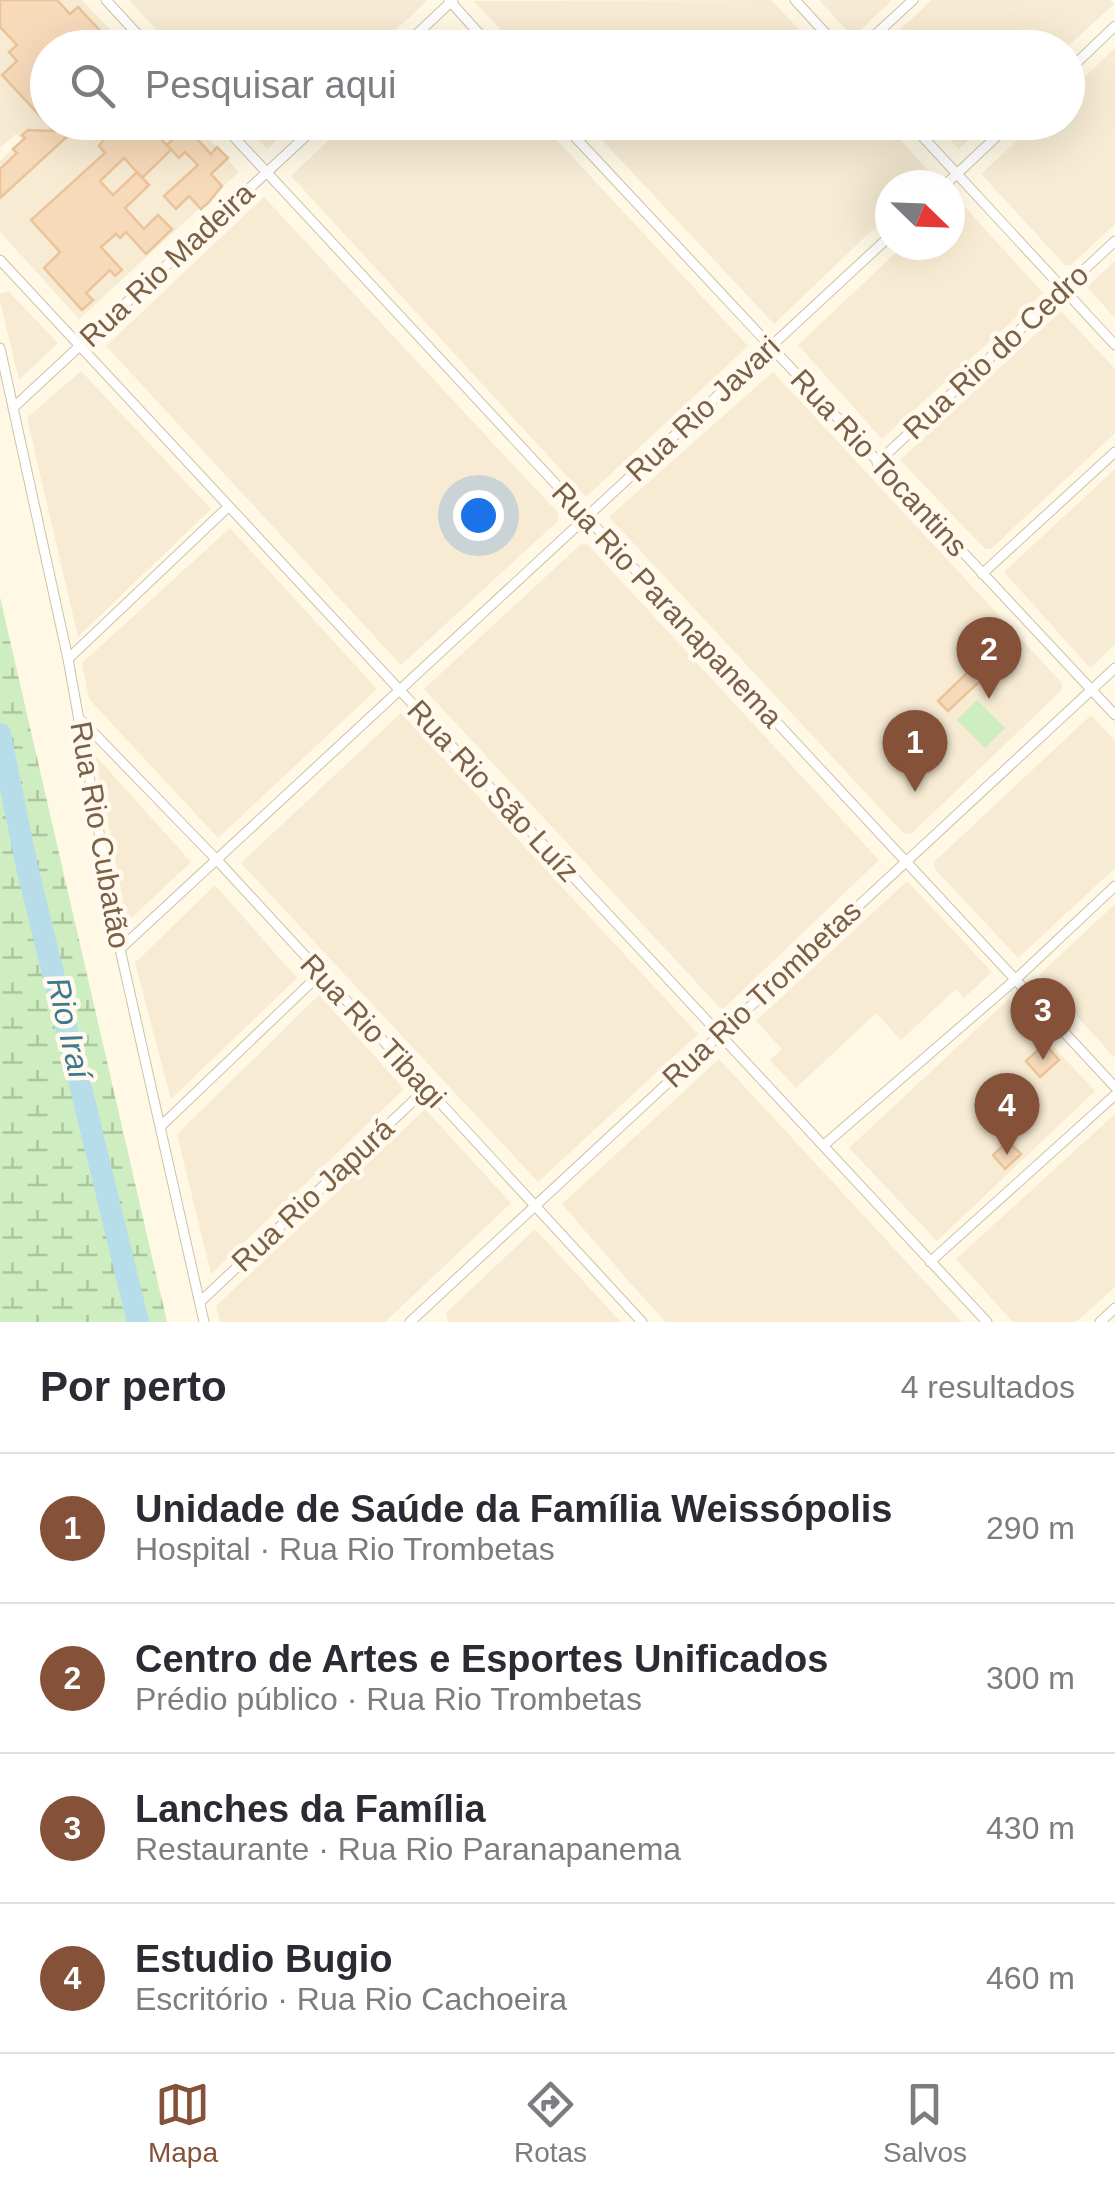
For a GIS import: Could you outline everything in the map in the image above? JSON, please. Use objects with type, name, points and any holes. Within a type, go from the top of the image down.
[{"type":"street","points":[[106,0],[134,30]]},
{"type":"street","points":[[795,0],[822,30]]},
{"type":"street","points":[[881,30],[912,0]]},
{"type":"street","points":[[421,30],[451,1],[476,30]]},
{"type":"street","points":[[1085,55],[1115,26]]},
{"type":"street","name":"Rua Rio Paranapanema","points":[[237,140],[1115,1087]]},
{"type":"street","name":"Rua Rio Madeira","points":[[14,408],[301,140]]},
{"type":"street","name":"Rua Rio Tocantins","points":[[578,140],[1115,715]]},
{"type":"street","points":[[926,140],[953,170]]},
{"type":"street","points":[[961,170],[993,140]]},
{"type":"street","points":[[965,183],[1115,345]]},
{"type":"street","name":"Rua Rio do Cedro","points":[[877,463],[1115,241]]},
{"type":"street","name":"Rua Rio Javari","points":[[120,949],[875,250]]},
{"type":"street","name":"Rua Rio São Luíz","points":[[0,260],[987,1322]]},
{"type":"street","name":"Rua Rio Cubatão","points":[[0,348],[68,659],[120,949],[204,1322]]},
{"type":"street","points":[[982,574],[1115,452]]},
{"type":"street","points":[[68,659],[228,507]]},
{"type":"street","name":"Rua Rio Trombetas","points":[[418,1320],[533,1206],[1115,668]]},
{"type":"street","name":"Rua Rio Tibagi","points":[[78,718],[216,860],[642,1322]]},
{"type":"street","name":"Rua Rio Tibagi","points":[[83,735],[102,741]]},
{"type":"street","points":[[824,1146],[1015,980],[1115,886]]},
{"type":"street","points":[[160,1128],[320,974]]},
{"type":"street","name":"Rua Rio Japurá","points":[[200,1302],[426,1089]]},
{"type":"street","points":[[930,1262],[1115,1095]]},
{"type":"street","points":[[1100,1322],[1115,1308]]},
{"type":"shaded area","points":[[0,0],[82,0],[111,30],[30,30],[30,140],[210,140],[239,172],[79,319],[0,232],[0,161],[22,140],[16,134],[0,148]]},
{"type":"shaded area","points":[[129,0],[427,0],[395,30],[156,30]]},
{"type":"shaded area","points":[[771,0],[800,30],[501,30],[474,1]]},
{"type":"shaded area","points":[[819,0],[892,0],[860,30],[847,30]]},
{"type":"shaded area","points":[[932,0],[1111,0],[1114,4],[1085,31],[899,30]]},
{"type":"shaded area","points":[[1115,48],[1115,224],[1071,265],[1065,265],[981,174],[1018,140],[1085,140],[1085,77]]},
{"type":"shaded area","points":[[258,140],[277,140],[267,149]]},
{"type":"shaded area","points":[[329,140],[557,140],[748,346],[586,497],[291,176]]},
{"type":"shaded area","points":[[602,140],[900,140],[927,170],[875,170],[875,227],[774,324]]},
{"type":"shaded area","points":[[950,140],[969,140],[959,149]]},
{"type":"shaded area","points":[[264,197],[558,513],[558,521],[401,665],[106,346]]},
{"type":"shaded area","points":[[965,207],[1043,293],[882,439],[798,345],[888,260],[965,260]]},
{"type":"shaded area","points":[[1115,261],[1115,318],[1087,287]]},
{"type":"shaded area","points":[[8,291],[58,343],[19,380],[0,301],[0,294]]},
{"type":"shaded area","points":[[1061,311],[1115,369],[1115,433],[991,549],[985,549],[900,460]]},
{"type":"shaded area","points":[[81,371],[211,509],[78,637],[27,418]]},
{"type":"shaded area","points":[[773,372],[1062,683],[1062,690],[911,834],[903,833],[609,517]]},
{"type":"shaded area","points":[[1115,469],[1115,644],[1090,668],[1004,572]]},
{"type":"shaded area","points":[[230,528],[377,689],[218,838],[89,699],[82,663]]},
{"type":"shaded area","points":[[581,544],[588,545],[879,860],[722,1010],[424,689]]},
{"type":"shaded area","points":[[401,713],[698,1034],[538,1182],[241,863]]},
{"type":"shaded area","points":[[1091,715],[1115,741],[1115,868],[1018,958],[935,869],[934,862]]},
{"type":"shaded area","points":[[95,755],[191,862],[127,922]]},
{"type":"shaded area","points":[[907,881],[992,972],[964,998],[956,989],[901,1040],[876,1013],[796,1088],[770,1060],[782,1049],[756,1021]]},
{"type":"shaded area","points":[[215,885],[297,978],[171,1099],[135,963]]},
{"type":"shaded area","points":[[1115,904],[1115,1058],[1039,975]]},
{"type":"shaded area","points":[[319,995],[404,1089],[211,1274],[177,1134]]},
{"type":"shaded area","points":[[1009,999],[1095,1091],[937,1241],[849,1148]]},
{"type":"shaded area","points":[[719,1059],[962,1322],[666,1322],[562,1204]]},
{"type":"shaded area","points":[[425,1109],[511,1203],[385,1322],[220,1322],[216,1306]]},
{"type":"shaded area","points":[[1115,1114],[1115,1287],[1076,1322],[1013,1322],[956,1259]]},
{"type":"shaded area","points":[[535,1229],[621,1322],[448,1322],[446,1313]]},
{"type":"green space","points":[[0,597],[167,1322],[0,1322]]},
{"type":"green space","points":[[977,700],[1005,728],[985,748],[957,720]]},
{"type":"building","points":[[0,0],[57,0],[70,14],[78,7],[99,30],[30,30],[30,105],[2,75],[17,61],[9,52],[17,45],[0,27]]},
{"type":"building","points":[[28,130],[30,140],[63,140],[0,198],[0,169],[17,153],[13,149]]},
{"type":"building","points":[[103,140],[162,140],[171,150],[142,178],[149,185],[125,208],[144,229],[158,215],[172,229],[146,254],[126,232],[120,238],[116,234],[101,247],[122,270],[115,276],[110,270],[86,293],[93,300],[82,310],[44,268],[60,252],[31,220],[105,153],[99,146]],"holes":[[[124,158],[137,172],[113,195],[100,181]]]},
{"type":"building","points":[[172,140],[198,140],[211,154],[217,147],[228,158],[211,174],[222,186],[201,209],[189,196],[176,209],[164,196],[198,165],[185,152],[179,158],[167,145]]},
{"type":"building","points":[[1001,640],[1012,651],[948,711],[938,701]]},
{"type":"building","points":[[1045,1044],[1059,1060],[1040,1077],[1026,1061]]},
{"type":"building","points":[[1008,1141],[1021,1154],[1005,1169],[993,1155]]},
{"type":"waterway","name":"Rio Iraí","points":[[0,734],[27,867],[138,1322]]},
{"type":"place","name":"Centro de Artes e Esportes Unificados","points":[[989,699]]},
{"type":"place","name":"Unidade de Saúde da Família Weissópolis","points":[[915,792]]},
{"type":"place","name":"Lanches da Família","points":[[1043,1060]]},
{"type":"place","name":"Estudio Bugio","points":[[1007,1155]]}]
